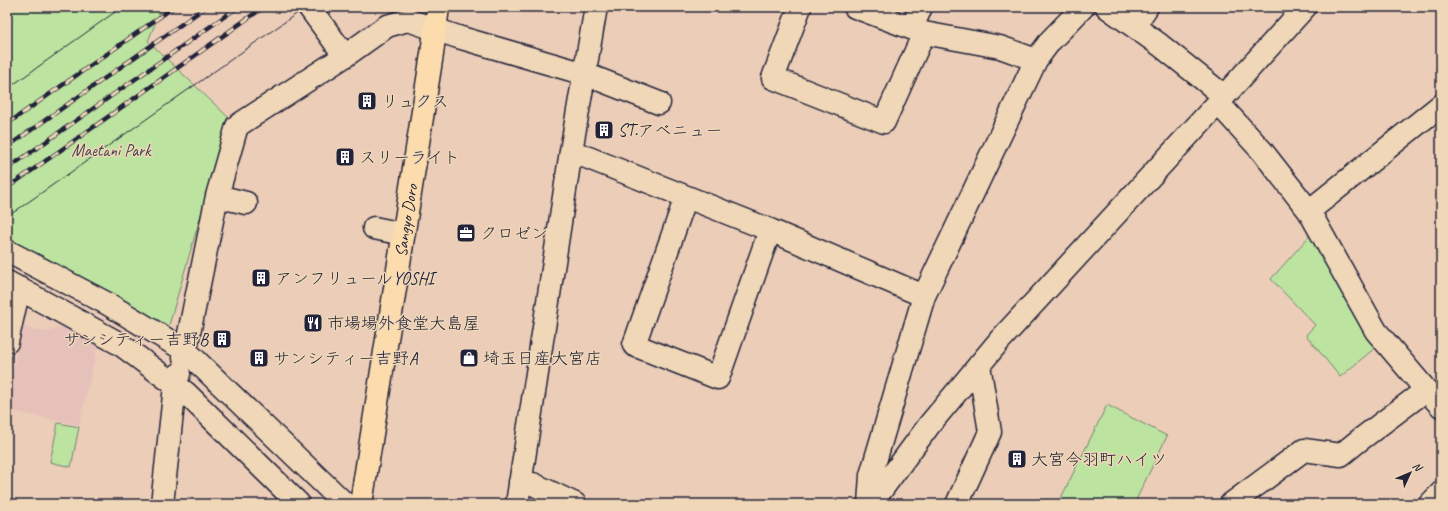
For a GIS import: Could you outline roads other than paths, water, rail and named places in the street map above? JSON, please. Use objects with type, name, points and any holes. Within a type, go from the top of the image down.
[{"type":"main road","name":"Sangyo Doro","points":[[361,504],[432,54],[438,7]]},
{"type":"street","points":[[309,7],[344,56]]},
{"type":"street","points":[[516,504],[571,151],[596,7]]},
{"type":"street","points":[[800,7],[773,78],[884,122],[918,30],[921,7]]},
{"type":"street","points":[[855,7],[918,30],[1000,47],[1036,60]]},
{"type":"street","points":[[870,504],[871,475],[924,296],[1036,60],[1051,40],[1083,7]]},
{"type":"street","points":[[1107,7],[1160,45],[1221,100],[1309,211],[1376,331],[1436,397],[1357,442],[1341,455],[1304,450],[1231,504]]},
{"type":"street","points":[[1134,26],[1147,7]]},
{"type":"street","points":[[870,504],[930,424],[1000,340],[1305,7]]},
{"type":"street","points":[[162,504],[181,367],[217,196],[237,126],[387,26],[408,20],[435,30],[585,74],[659,103]]},
{"type":"street","points":[[1309,211],[1441,105]]},
{"type":"street","points":[[571,151],[770,230],[924,296]]},
{"type":"street","points":[[217,196],[246,203]]},
{"type":"street","points":[[686,197],[634,345],[648,351],[718,378],[770,230]]},
{"type":"street","points":[[374,228],[403,234]]},
{"type":"street","points":[[7,251],[108,304],[344,504]]},
{"type":"street","points":[[7,342],[13,285],[120,344],[181,367]]},
{"type":"street","points":[[957,504],[990,432],[979,365]]},
{"type":"street","points":[[181,367],[186,393],[299,504]]},
{"type":"street","points":[[520,482],[533,484],[575,504]]},
{"type":"street","points":[[1430,504],[1441,493]]},
{"type":"tram line","points":[[7,89],[122,7]]},
{"type":"tram line","points":[[7,217],[306,7]]},
{"type":"railway","points":[[7,124],[174,7]]},
{"type":"railway","points":[[7,147],[206,7]]},
{"type":"railway","points":[[7,169],[238,7]]},
{"type":"railway","points":[[7,188],[264,7]]},
{"type":"place","name":"リュクス","points":[[367,101]]},
{"type":"place","name":"ST.アベニュー","points":[[604,130]]},
{"type":"place","name":"スリーライト","points":[[345,157]]},
{"type":"place","name":"クロゼン","points":[[466,233]]},
{"type":"place","name":"アンフリュールYOSHI","points":[[261,278]]},
{"type":"place","name":"市場場外食堂大島屋","points":[[313,323]]},
{"type":"place","name":"サンシティー吉野B","points":[[222,339]]},
{"type":"place","name":"サンシティー吉野A","points":[[259,358]]},
{"type":"place","name":"埼玉日産大宮店","points":[[469,358]]},
{"type":"place","name":"大宮今羽町ハイツ","points":[[1017,459]]},
{"type":"park label","name":"Maetani Park","points":[[111,150]]}]
